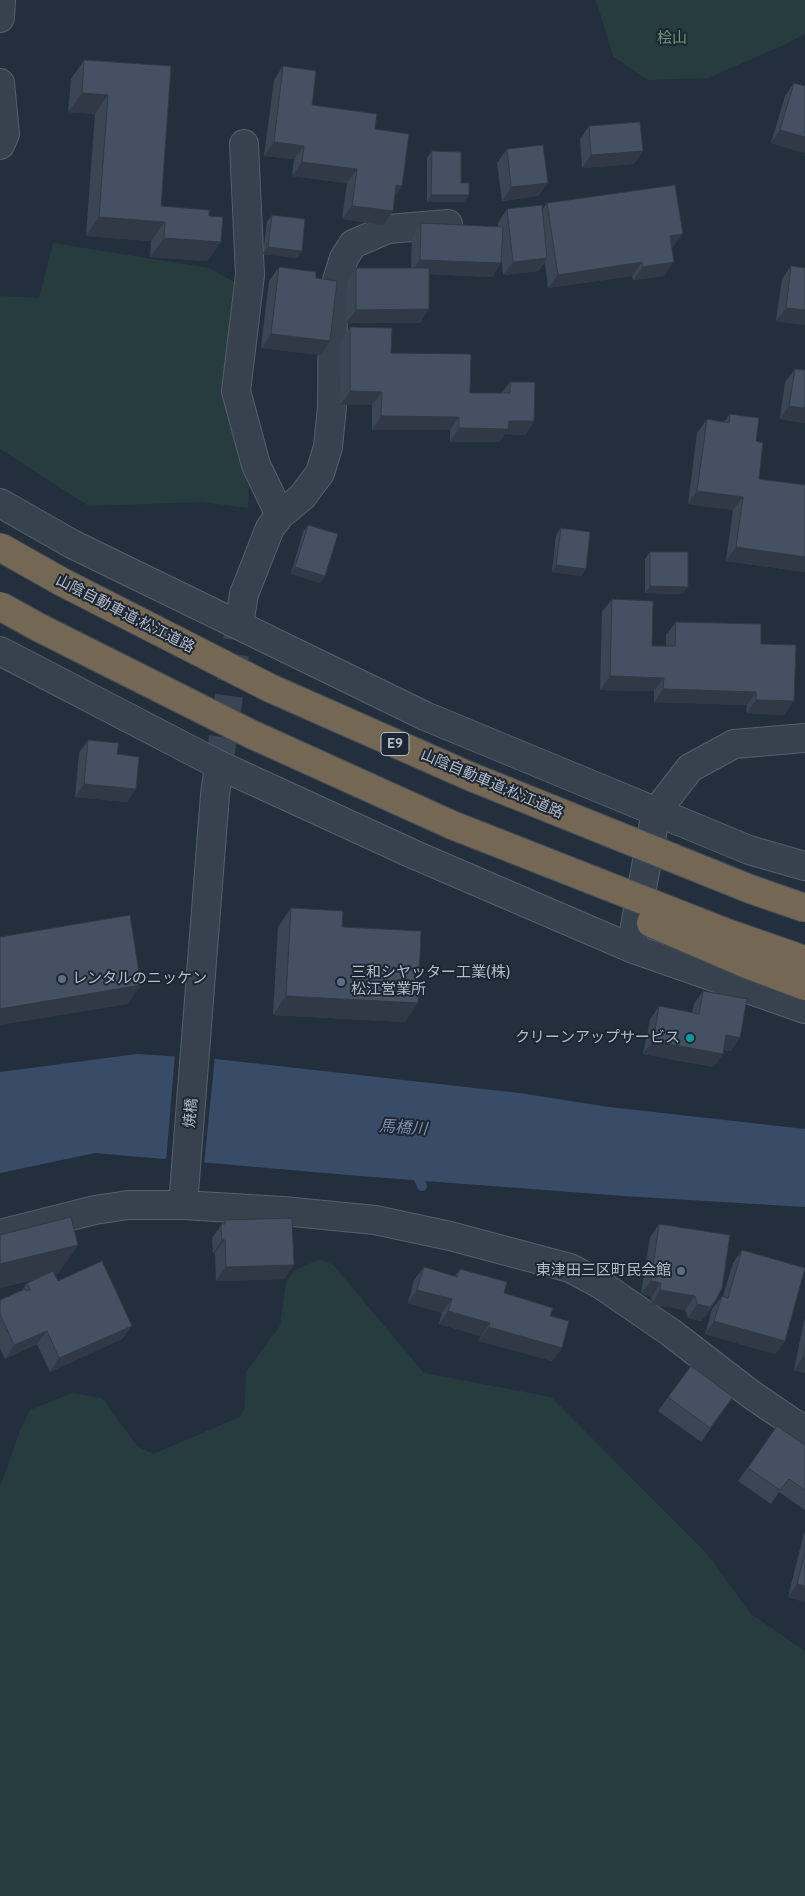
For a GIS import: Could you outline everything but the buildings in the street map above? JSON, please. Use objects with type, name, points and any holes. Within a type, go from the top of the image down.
[{"type":"highway","name":"山陰自動車道;松江道路","points":[[0,547],[62,582],[279,692],[469,776],[805,908]]},
{"type":"highway","points":[[0,606],[251,734],[452,825],[726,933],[805,960]]},
{"type":"highway","points":[[452,825],[587,895],[749,965],[805,986]]},
{"type":"street","points":[[0,18],[1,0]]},
{"type":"street","points":[[0,83],[5,134],[0,145]]},
{"type":"street","points":[[244,144],[250,275],[236,391],[256,465],[280,514]]},
{"type":"street","points":[[241,612],[244,594],[270,528],[280,514],[302,497],[320,473],[328,447],[332,407],[333,294],[344,258],[353,244],[388,230],[448,224]]},
{"type":"street","points":[[0,503],[72,544],[425,716],[749,850],[805,866]]},
{"type":"street","points":[[0,651],[219,765],[416,855],[632,948],[805,1009]]},
{"type":"street","points":[[632,948],[656,812],[690,768],[734,744],[804,736]]},
{"type":"street","name":"焼橋","points":[[184,1194],[215,795],[219,765]]},
{"type":"street","points":[[0,1234],[94,1210],[184,1194],[283,1211],[375,1220],[450,1236],[570,1268],[600,1284],[662,1326],[752,1395],[805,1431]]},
{"type":"green space","name":"桧山","points":[[596,0],[805,0],[805,34],[708,78],[648,80],[613,56]]},
{"type":"green space","points":[[53,243],[209,268],[241,286],[228,406],[240,460],[249,485],[248,508],[202,502],[89,506],[0,449],[0,296],[39,298]]},
{"type":"green space","points":[[320,1259],[333,1265],[424,1373],[551,1397],[707,1554],[751,1614],[805,1651],[805,1896],[0,1896],[0,1487],[20,1431],[30,1410],[72,1393],[102,1398],[137,1446],[153,1454],[240,1417],[245,1406],[246,1372],[280,1326],[286,1282],[294,1271]]},
{"type":"water","name":"馬橋川","points":[[137,1054],[216,1059],[519,1093],[609,1107],[805,1129],[805,1207],[624,1196],[360,1176],[95,1153],[0,1173],[0,1072]]},
{"type":"pier","points":[[175,1054],[215,1056],[204,1165],[166,1162]]},
{"type":"waterway","points":[[414,1168],[422,1186]]},
{"type":"tunnel","points":[[219,765],[241,612]]},
{"type":"place","name":"レンタルのニッケン","points":[[62,979]]},
{"type":"place","name":"三和シヤッター工業(株) 松江営業所","points":[[341,982]]},
{"type":"place","name":"クリーンアップサービス","points":[[690,1038]]},
{"type":"place","name":"東津田三区町民会館","points":[[681,1271]]}]
